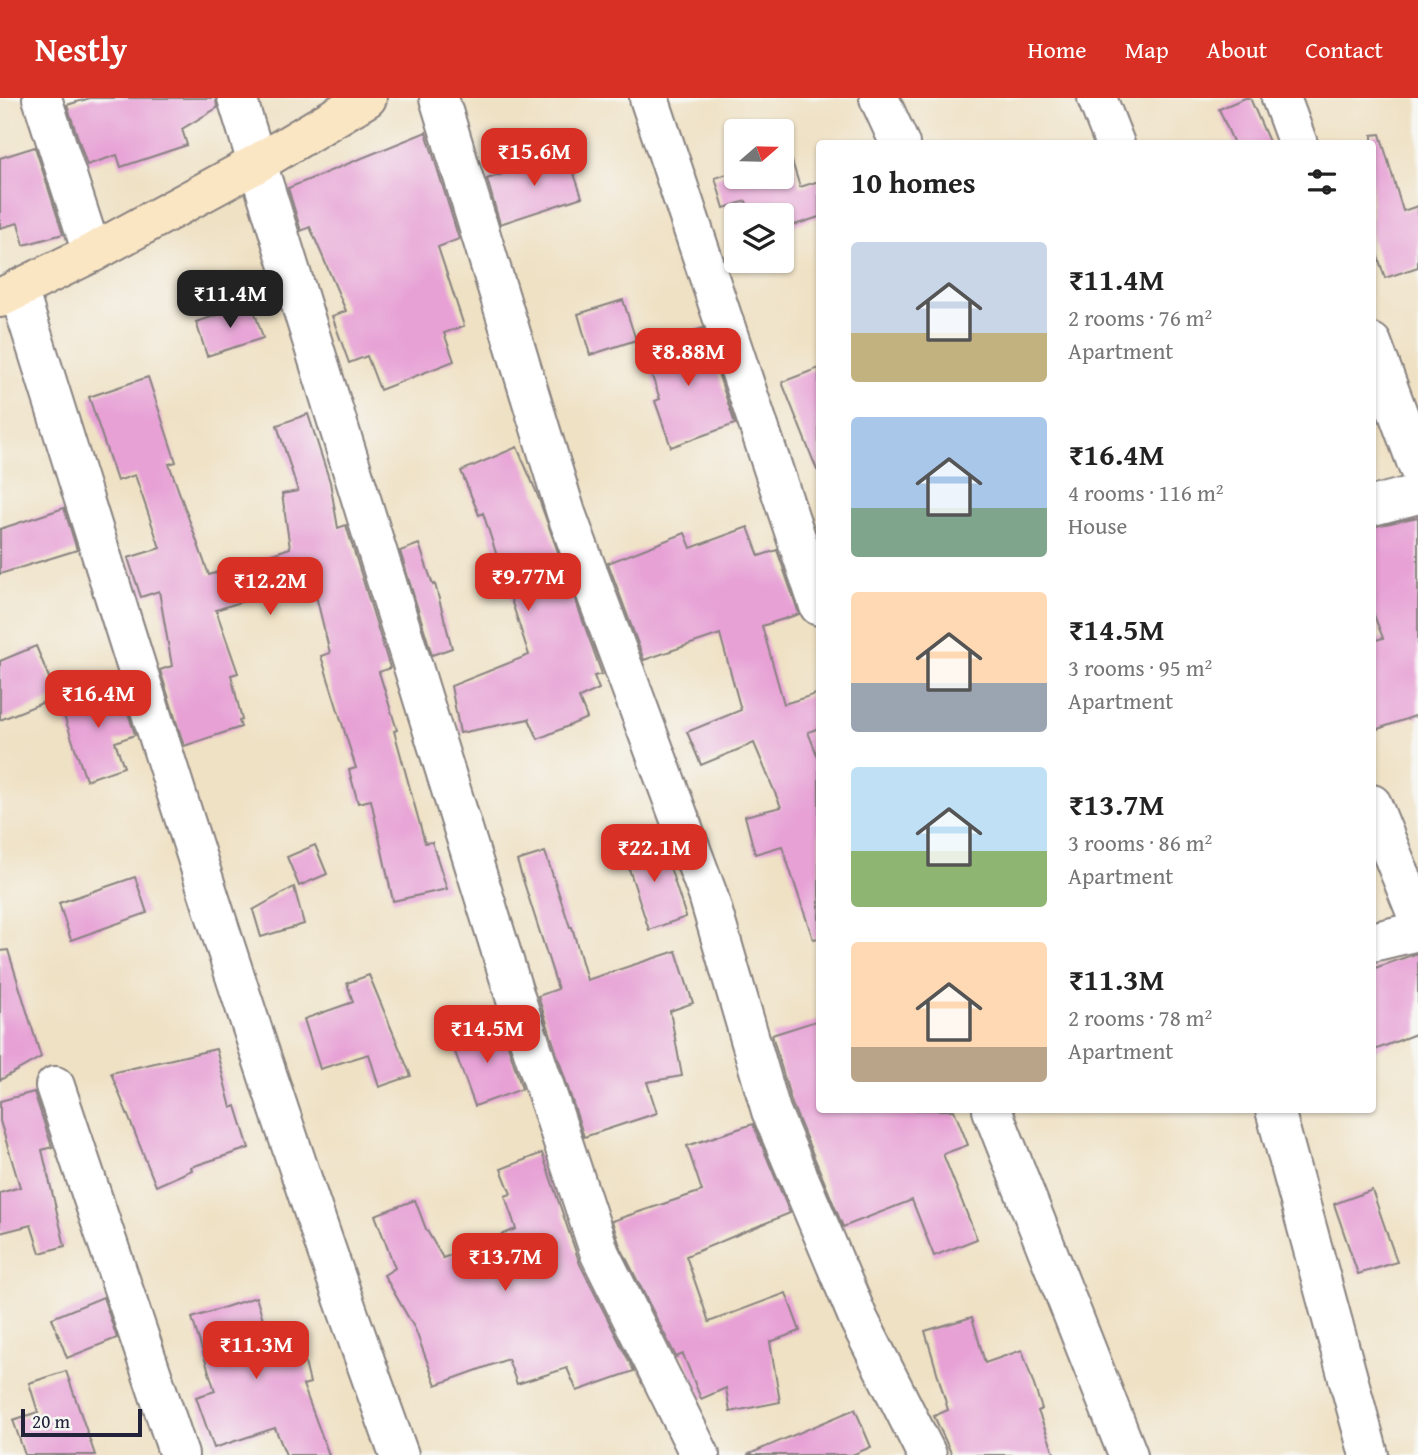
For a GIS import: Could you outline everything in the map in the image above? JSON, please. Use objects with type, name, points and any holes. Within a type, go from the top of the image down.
[{"type":"street","points":[[42,98],[92,253]]},
{"type":"street","points":[[237,98],[517,1003],[600,1254],[700,1455]]},
{"type":"street","points":[[367,98],[256,164],[92,253],[9,294],[235,979],[354,1331],[399,1455]]},
{"type":"street","points":[[439,98],[566,513],[708,895],[771,1111],[859,1320],[927,1455]]},
{"type":"street","points":[[649,98],[816,597]]},
{"type":"street","points":[[879,98],[898,140]]},
{"type":"street","points":[[1097,98],[1113,140]]},
{"type":"street","points":[[1282,98],[1297,140]]},
{"type":"street","points":[[1376,354],[1418,467]]},
{"type":"street","points":[[1376,505],[1418,494]]},
{"type":"street","points":[[1376,814],[1418,918]]},
{"type":"street","points":[[1376,941],[1418,931]]},
{"type":"street","points":[[55,1086],[179,1455]]},
{"type":"street","points":[[993,1113],[1128,1455]]},
{"type":"street","points":[[1276,1113],[1369,1455]]},
{"type":"building","points":[[90,98],[216,98],[217,108],[182,129],[187,145],[121,167],[117,155],[87,165],[67,105]]},
{"type":"building","points":[[1250,98],[1268,140],[1232,140],[1219,109]]},
{"type":"building","points":[[426,132],[459,239],[438,247],[464,326],[444,333],[454,361],[380,390],[367,356],[349,363],[332,316],[346,311],[310,227],[301,231],[288,188]]},
{"type":"building","points":[[1380,134],[1403,211],[1418,206],[1418,267],[1385,278],[1376,251],[1376,140],[1372,140],[1372,135]]},
{"type":"building","points":[[35,147],[63,234],[24,245],[18,223],[0,228],[0,158]]},
{"type":"building","points":[[567,153],[582,197],[500,224],[487,179]]},
{"type":"building","points":[[794,168],[800,187],[816,182],[816,218],[794,225],[794,203],[746,201],[724,203],[724,208],[715,178],[724,175],[724,189],[794,189]]},
{"type":"building","points":[[623,300],[636,340],[590,355],[578,314]]},
{"type":"building","points":[[252,304],[263,338],[207,356],[196,322]]},
{"type":"building","points":[[703,328],[735,424],[671,447],[655,401],[660,399],[642,348]]},
{"type":"building","points":[[816,369],[816,467],[782,382]]},
{"type":"building","points":[[148,377],[176,462],[169,464],[209,575],[290,548],[282,494],[298,491],[277,425],[308,414],[330,482],[338,528],[346,525],[390,668],[379,672],[397,730],[394,731],[425,843],[432,842],[447,889],[393,901],[371,800],[358,803],[349,770],[356,768],[321,656],[330,653],[312,579],[216,610],[238,673],[231,675],[242,720],[239,721],[241,727],[184,746],[160,670],[172,666],[159,591],[141,597],[128,558],[160,548],[135,475],[117,481],[89,397]]},
{"type":"building","points":[[517,447],[536,491],[602,674],[594,676],[599,689],[579,698],[587,718],[538,739],[529,719],[460,733],[451,686],[529,655],[483,513],[479,515],[461,471]]},
{"type":"building","points":[[64,508],[77,550],[0,574],[0,529]]},
{"type":"building","points":[[1418,517],[1418,720],[1415,716],[1376,730],[1376,640],[1383,638],[1376,620],[1376,526]]},
{"type":"building","points":[[748,527],[759,556],[777,550],[799,614],[762,626],[784,704],[816,694],[816,729],[808,732],[816,752],[816,938],[813,939],[782,846],[755,854],[745,816],[781,807],[754,743],[701,765],[687,732],[741,710],[720,634],[644,660],[608,563],[685,533],[691,548]]},
{"type":"building","points":[[419,544],[433,585],[435,584],[452,648],[432,655],[400,551]]},
{"type":"building","points":[[36,646],[57,697],[0,720],[0,661]]},
{"type":"building","points":[[119,684],[135,735],[115,742],[124,767],[86,780],[60,704]]},
{"type":"building","points":[[654,839],[658,848],[663,846],[686,917],[649,930],[622,847]]},
{"type":"building","points":[[315,845],[327,874],[299,886],[287,857]]},
{"type":"building","points":[[545,852],[572,927],[587,980],[676,951],[693,1003],[670,1011],[682,1076],[647,1082],[657,1113],[584,1137],[538,996],[558,989],[517,861]]},
{"type":"building","points":[[135,877],[147,913],[71,940],[59,903]]},
{"type":"building","points":[[294,887],[304,924],[261,937],[253,910]]},
{"type":"building","points":[[8,950],[41,1057],[0,1080],[0,951]]},
{"type":"building","points":[[1418,953],[1418,1033],[1376,1049],[1376,968]]},
{"type":"building","points":[[369,975],[411,1076],[379,1087],[369,1054],[320,1069],[304,1019],[353,1002],[347,983]]},
{"type":"building","points":[[816,1021],[816,1113],[955,1113],[968,1145],[943,1154],[977,1239],[934,1256],[912,1200],[843,1227],[792,1104],[772,1035]]},
{"type":"building","points":[[501,1024],[522,1089],[475,1106],[451,1041]]},
{"type":"building","points":[[216,1049],[231,1108],[236,1106],[249,1148],[191,1167],[192,1170],[156,1186],[111,1073]]},
{"type":"building","points":[[34,1092],[52,1147],[42,1150],[65,1246],[40,1253],[31,1225],[0,1233],[0,1193],[20,1187],[0,1121],[0,1101]]},
{"type":"building","points":[[753,1124],[790,1213],[686,1256],[709,1322],[786,1293],[800,1331],[770,1342],[780,1402],[730,1412],[726,1388],[701,1399],[683,1354],[676,1357],[620,1246],[612,1221],[702,1191],[687,1146]]},
{"type":"building","points":[[542,1153],[580,1264],[634,1371],[577,1391],[567,1368],[517,1384],[508,1359],[436,1385],[415,1329],[384,1275],[395,1268],[375,1215],[415,1200],[426,1229],[443,1258],[516,1229],[505,1196],[511,1194],[501,1169]]},
{"type":"building","points":[[1372,1190],[1397,1262],[1358,1274],[1334,1204]]},
{"type":"building","points":[[103,1297],[117,1338],[67,1358],[52,1318]]},
{"type":"building","points":[[256,1297],[267,1332],[296,1326],[310,1383],[303,1385],[329,1455],[286,1455],[275,1428],[214,1448],[196,1397],[215,1391],[192,1318]]},
{"type":"building","points":[[972,1317],[985,1363],[1022,1350],[1042,1409],[1038,1411],[1055,1455],[952,1455],[934,1416],[948,1410],[925,1331]]},
{"type":"building","points":[[66,1371],[95,1455],[25,1455],[13,1420],[38,1412],[29,1383]]},
{"type":"building","points":[[855,1409],[871,1447],[852,1455],[747,1455]]}]
